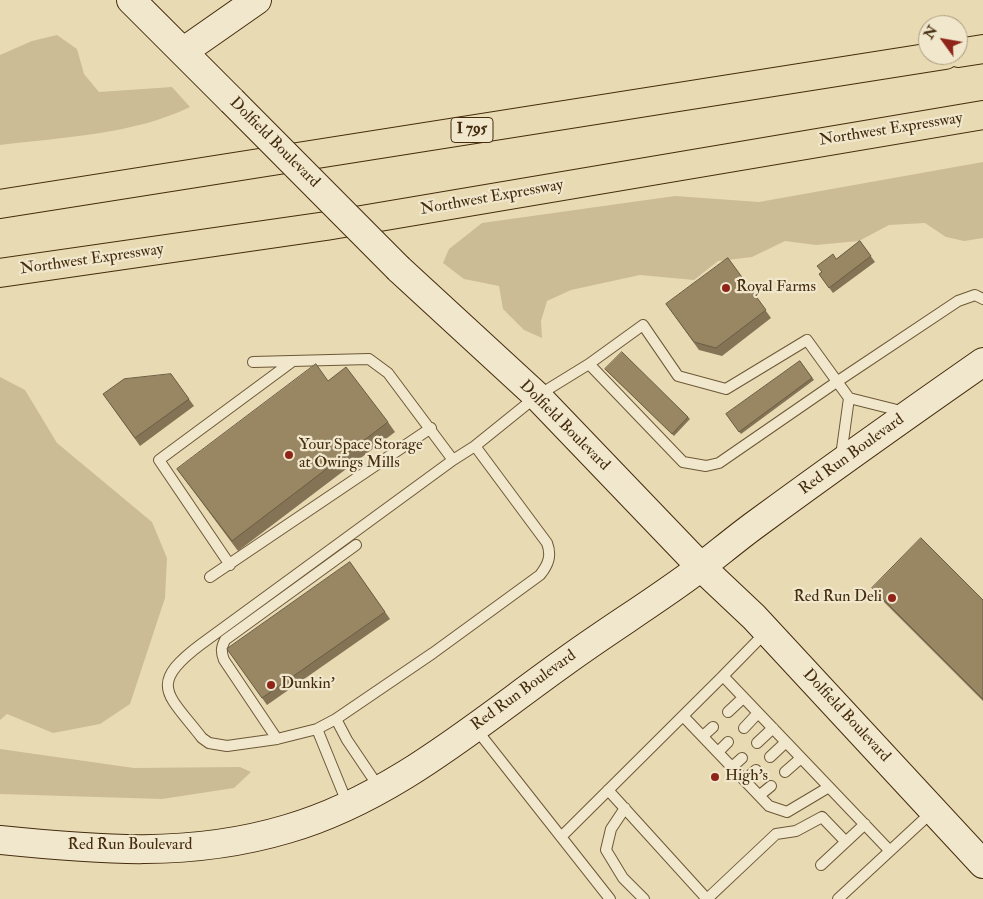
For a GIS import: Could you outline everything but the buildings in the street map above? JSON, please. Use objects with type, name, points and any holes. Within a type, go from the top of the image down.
[{"type":"highway","points":[[968,51],[983,49]]},
{"type":"highway","name":"I 795","points":[[0,204],[918,59]]},
{"type":"highway","name":"Northwest Expressway","points":[[0,273],[326,226],[983,115]]},
{"type":"main road","name":"Dolfield Boulevard","points":[[131,0],[184,51],[399,269],[537,396],[701,567],[767,631],[983,864]]},
{"type":"main road","points":[[184,51],[257,0]]},
{"type":"main road","name":"Red Run Boulevard","points":[[0,840],[96,850],[191,848],[248,839],[286,830],[349,806],[381,790],[474,726],[701,567],[839,464],[983,362]]},
{"type":"lane","points":[[589,364],[683,462],[706,466],[719,463],[958,301],[975,295],[983,299]]},
{"type":"lane","points":[[475,446],[548,543],[550,551],[547,567],[540,575],[448,642],[317,730],[277,739],[227,746],[209,743],[202,738],[168,694],[168,676],[171,670],[200,645],[453,460],[475,446],[537,396],[589,364],[643,325],[678,376],[726,389],[807,340],[849,398],[844,446],[839,464]]},
{"type":"lane","points":[[253,362],[369,359],[388,373],[432,428],[453,460]]},
{"type":"lane","points":[[230,565],[160,460],[293,361]]},
{"type":"lane","points":[[849,398],[910,414]]},
{"type":"lane","points":[[210,577],[432,428]]},
{"type":"lane","points":[[277,739],[224,660],[221,653],[222,646],[225,640],[356,545]]},
{"type":"lane","points":[[561,837],[767,631]]},
{"type":"lane","points":[[722,676],[890,851]]},
{"type":"lane","points":[[728,712],[743,698]]},
{"type":"lane","points":[[744,728],[758,713]]},
{"type":"lane","points":[[683,716],[770,806],[787,812],[829,787]]},
{"type":"lane","points":[[336,719],[381,790]]},
{"type":"lane","points":[[474,726],[610,899]]},
{"type":"lane","points":[[703,736],[713,727]]},
{"type":"lane","points":[[757,743],[773,728]]},
{"type":"lane","points":[[317,730],[349,806]]},
{"type":"lane","points":[[718,752],[728,742]]},
{"type":"lane","points":[[770,757],[786,742]]},
{"type":"lane","points":[[732,767],[742,758]]},
{"type":"lane","points":[[785,772],[801,758]]},
{"type":"lane","points":[[745,780],[756,770]]},
{"type":"lane","points":[[760,795],[770,786]]},
{"type":"lane","points":[[608,790],[707,898],[776,834],[796,831],[822,817],[846,842]]},
{"type":"lane","points":[[625,808],[611,828],[606,850],[623,878],[644,899]]},
{"type":"lane","points":[[838,899],[934,810]]},
{"type":"lane","points":[[821,865],[864,824]]},
{"type":"shaded area","points":[[57,35],[77,49],[84,74],[99,92],[172,87],[190,107],[145,124],[97,134],[0,145],[0,55],[32,41]]},
{"type":"shaded area","points":[[983,162],[983,238],[964,241],[946,237],[925,223],[889,225],[859,241],[816,245],[785,241],[752,257],[718,261],[694,280],[640,275],[571,290],[547,301],[541,321],[542,338],[524,330],[503,309],[499,286],[464,279],[443,263],[449,249],[482,223],[675,196],[759,202]]},
{"type":"shaded area","points":[[0,377],[25,390],[57,443],[152,522],[167,558],[165,598],[130,704],[100,724],[53,733],[7,714],[0,720]]},
{"type":"shaded area","points":[[0,749],[134,768],[240,767],[251,772],[234,788],[162,799],[0,794]]},
{"type":"place","name":"Royal Farms","points":[[726,288]]},
{"type":"place","name":"Your Space Storage at Owings Mills","points":[[289,455]]},
{"type":"place","name":"Red Run Deli","points":[[892,598]]},
{"type":"place","name":"Dunkin'","points":[[271,685]]},
{"type":"place","name":"High's","points":[[715,777]]}]
